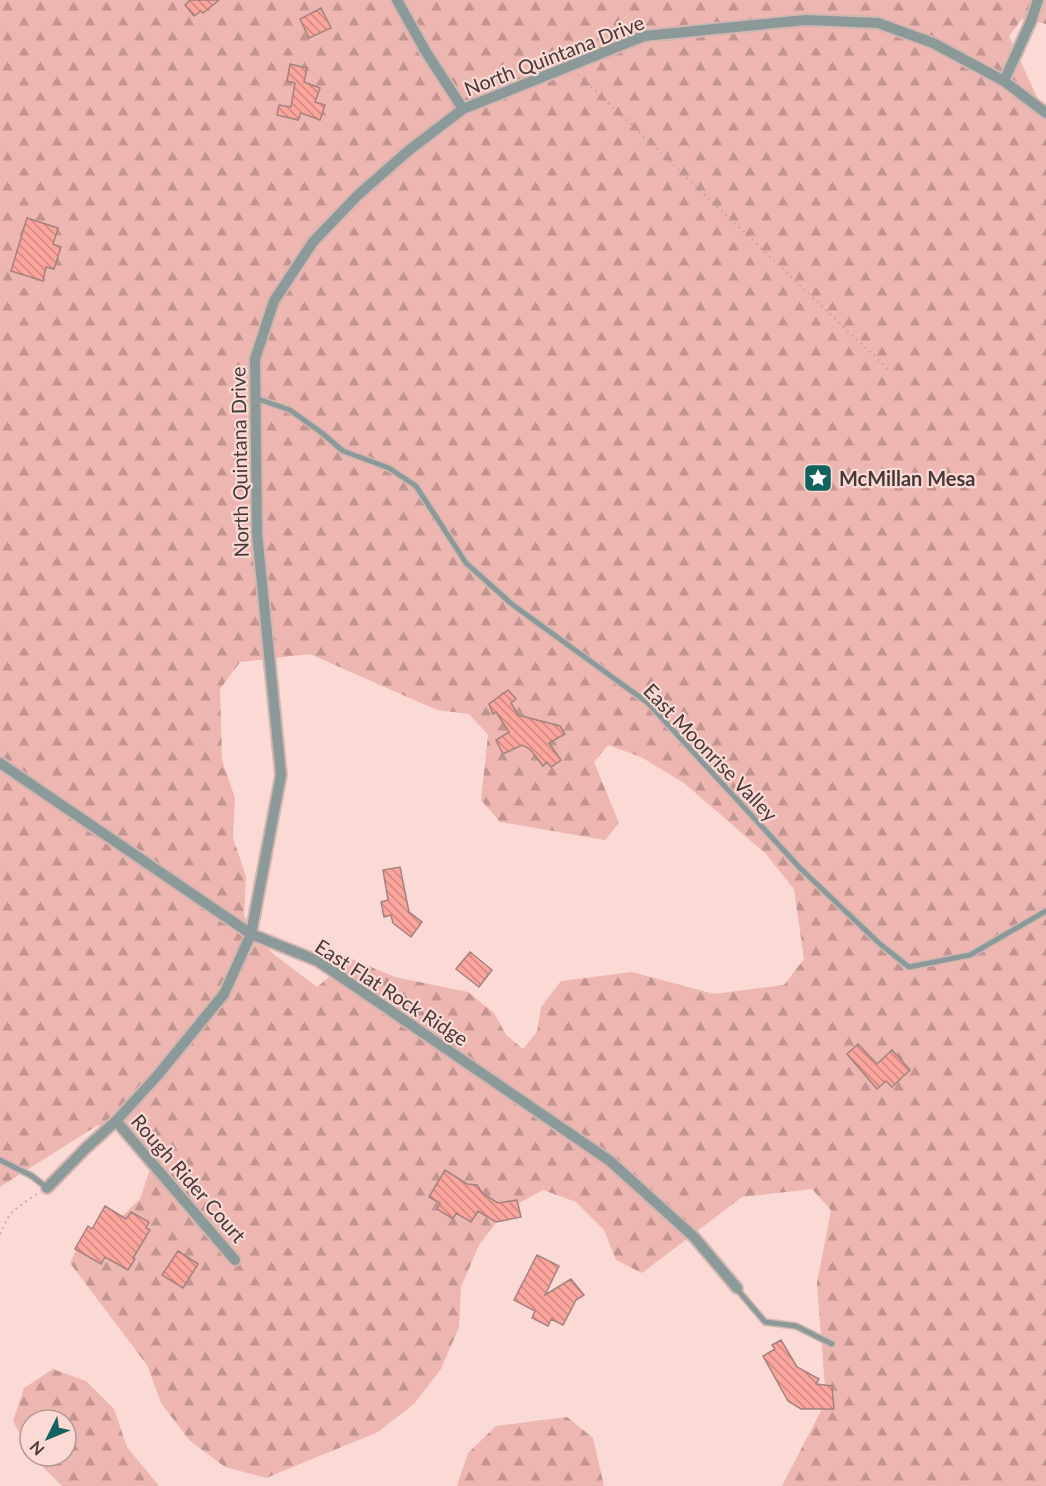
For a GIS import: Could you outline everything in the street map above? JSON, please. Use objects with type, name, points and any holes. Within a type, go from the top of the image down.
[{"type":"street","points":[[397,0],[426,52],[463,109]]},
{"type":"street","points":[[1004,81],[1038,0]]},
{"type":"street","name":"North Quintana Drive","points":[[47,1188],[116,1121],[157,1076],[224,994],[251,934],[281,775],[256,533],[255,359],[274,300],[313,242],[357,196],[408,151],[463,109],[644,36],[806,20],[878,22],[933,43],[1004,81],[1046,113]]},
{"type":"street","name":"East Flat Rock Ridge","points":[[0,763],[251,934],[318,961],[610,1161],[694,1237],[737,1288]]},
{"type":"street","name":"Rough Rider Court","points":[[116,1121],[235,1260]]},
{"type":"lane","name":"East Moonrise Valley","points":[[255,398],[290,410],[343,451],[389,468],[416,486],[466,563],[513,605],[648,703],[800,868],[880,944],[909,967],[970,955],[1046,911]]},
{"type":"lane","points":[[0,1160],[32,1176],[47,1188]]},
{"type":"lane","points":[[737,1288],[765,1322],[796,1326],[832,1344]]},
{"type":"path","points":[[569,65],[891,372]]},
{"type":"path","points":[[0,1234],[14,1210],[47,1188]]},
{"type":"green space","points":[[0,0],[1046,0],[1046,24],[1022,19],[1009,36],[1046,117],[1046,1486],[782,1486],[826,1401],[817,1283],[831,1210],[812,1189],[742,1197],[642,1273],[616,1260],[604,1230],[576,1202],[543,1190],[506,1210],[479,1245],[461,1287],[459,1327],[441,1369],[414,1404],[378,1432],[266,1478],[225,1467],[189,1440],[161,1403],[147,1365],[70,1263],[82,1238],[112,1226],[140,1199],[151,1166],[132,1137],[98,1125],[0,1187]],"holes":[[[310,654],[437,710],[469,714],[488,735],[481,800],[500,822],[605,840],[619,823],[594,762],[608,745],[641,757],[684,783],[765,853],[794,889],[804,959],[784,985],[714,994],[632,972],[561,981],[541,1007],[537,1032],[523,1049],[506,1035],[494,1013],[468,992],[395,977],[352,959],[317,987],[272,953],[244,916],[246,876],[233,838],[235,798],[222,760],[220,689],[240,662]]]},
{"type":"green space","points":[[53,1369],[86,1381],[114,1409],[127,1447],[159,1486],[62,1486],[44,1468],[78,1468],[78,1408],[18,1408],[18,1430],[13,1421],[24,1388]]},
{"type":"green space","points":[[567,1417],[593,1438],[604,1486],[457,1486],[468,1453],[496,1426]]},
{"type":"building","points":[[190,0],[219,0],[203,13],[201,11],[194,16],[185,5]]},
{"type":"building","points":[[321,8],[331,28],[309,38],[300,19]]},
{"type":"building","points":[[290,64],[307,68],[304,82],[320,88],[315,102],[325,105],[320,120],[301,113],[298,120],[277,115],[279,105],[291,107],[295,83],[287,81]]},
{"type":"building","points":[[27,218],[58,228],[53,244],[61,247],[54,269],[46,267],[43,281],[11,271]]},
{"type":"building","points":[[508,690],[516,699],[511,703],[518,715],[560,726],[565,734],[549,743],[561,760],[551,767],[547,762],[543,766],[530,749],[522,745],[503,754],[496,740],[509,732],[496,712],[493,714],[489,704]]},
{"type":"building","points":[[400,867],[409,912],[422,922],[411,937],[393,923],[391,915],[384,917],[381,902],[388,900],[383,870]]},
{"type":"building","points":[[470,952],[492,970],[479,987],[456,969]]},
{"type":"building","points":[[858,1044],[877,1064],[892,1050],[910,1070],[892,1087],[886,1081],[877,1089],[847,1054]]},
{"type":"building","points":[[445,1170],[467,1184],[477,1185],[483,1194],[498,1203],[517,1200],[521,1217],[496,1222],[478,1211],[471,1222],[456,1213],[453,1219],[437,1209],[440,1203],[429,1197]]},
{"type":"building","points":[[105,1206],[126,1219],[131,1212],[149,1222],[146,1228],[150,1230],[128,1270],[105,1257],[101,1264],[75,1249],[88,1226],[92,1229]]},
{"type":"building","points":[[178,1251],[198,1264],[183,1288],[162,1275]]},
{"type":"building","points":[[537,1255],[559,1266],[545,1295],[571,1279],[584,1295],[576,1300],[563,1325],[551,1319],[548,1326],[532,1318],[535,1311],[514,1300]]},
{"type":"building","points":[[781,1340],[797,1367],[819,1379],[816,1384],[832,1386],[834,1409],[801,1409],[788,1401],[763,1356],[775,1349],[772,1345]]},
{"type":"place","name":"McMillan Mesa","points":[[818,478]]}]
